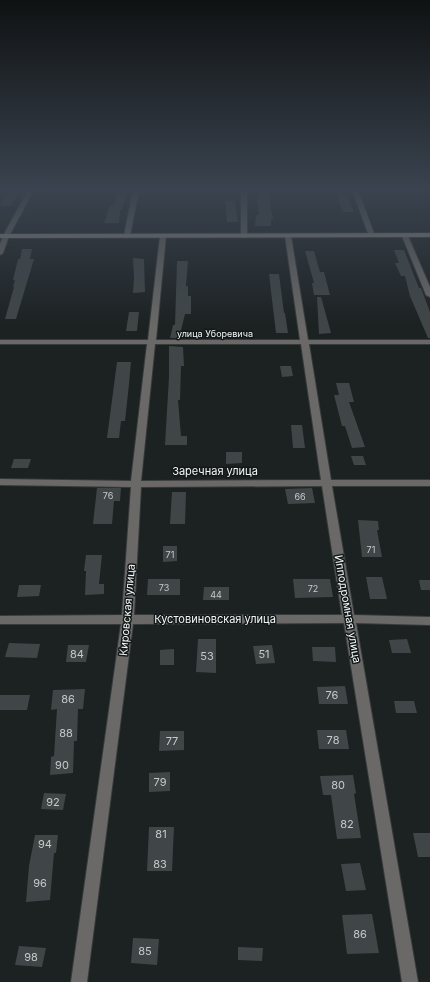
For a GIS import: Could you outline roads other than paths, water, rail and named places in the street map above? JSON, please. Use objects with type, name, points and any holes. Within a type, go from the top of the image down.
[{"type":"main road","points":[[3,236],[409,236]]},
{"type":"street","points":[[0,253],[3,236]]},
{"type":"street","name":"Кировская улица","points":[[79,982],[128,619],[136,484],[163,236]]},
{"type":"street","name":"Ипподромная улица","points":[[288,236],[326,483],[410,982]]},
{"type":"street","points":[[405,236],[430,295]]},
{"type":"street","name":"улица Уборевича","points":[[0,342],[430,342]]},
{"type":"street","name":"Заречная улица","points":[[0,482],[136,484],[430,483]]},
{"type":"street","name":"Кустовиновская улица","points":[[0,620],[350,619],[430,622]]}]
